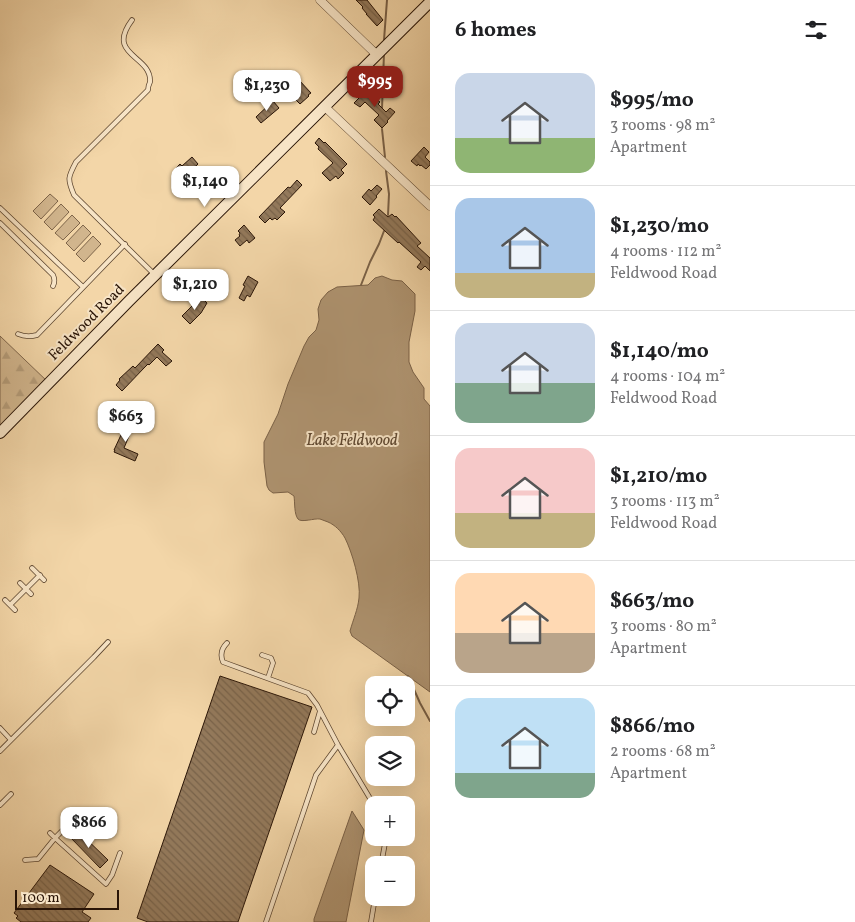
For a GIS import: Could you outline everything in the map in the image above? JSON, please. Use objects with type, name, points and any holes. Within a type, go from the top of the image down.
[{"type":"street","points":[[320,0],[377,55]]},
{"type":"street","name":"Feldwood Road","points":[[0,433],[430,2]]},
{"type":"street","points":[[325,107],[430,206]]},
{"type":"lane","points":[[132,20],[126,28],[123,38],[126,48],[148,73],[150,81],[148,90],[76,162],[70,174],[70,185],[74,195],[156,275]]},
{"type":"lane","points":[[0,208],[83,288]]},
{"type":"lane","points":[[0,223],[53,275],[55,278],[53,286]]},
{"type":"lane","points":[[18,334],[25,337],[37,335],[125,244]]},
{"type":"lane","points":[[32,568],[44,580]]},
{"type":"lane","points":[[10,605],[40,575]]},
{"type":"lane","points":[[20,583],[31,594]]},
{"type":"lane","points":[[5,600],[15,610]]},
{"type":"lane","points":[[0,751],[108,642]]},
{"type":"lane","points":[[227,643],[224,646],[221,657],[223,662],[308,693],[317,705],[369,796]]},
{"type":"lane","points":[[262,656],[271,658],[273,663],[268,678]]},
{"type":"lane","points":[[314,732],[320,711]]},
{"type":"lane","points":[[0,728],[11,740]]},
{"type":"lane","points":[[266,922],[316,775],[338,745]]},
{"type":"lane","points":[[0,805],[11,794]]},
{"type":"lane","points":[[25,860],[38,859],[80,814]]},
{"type":"lane","points":[[50,833],[106,884],[120,853]]},
{"type":"lane","points":[[371,922],[374,906]]},
{"type":"green space","points":[[50,194],[58,201],[41,219],[33,211]]},
{"type":"green space","points":[[61,204],[69,212],[52,230],[44,222]]},
{"type":"green space","points":[[72,215],[80,223],[63,240],[55,233]]},
{"type":"green space","points":[[83,225],[91,233],[74,251],[66,243]]},
{"type":"green space","points":[[93,236],[101,244],[84,262],[76,254]]},
{"type":"green space","points":[[0,336],[49,383],[0,435]]},
{"type":"water","name":"Lake Feldwood","points":[[382,276],[402,281],[415,294],[415,311],[409,342],[409,362],[413,372],[424,388],[424,399],[430,406],[430,692],[415,681],[415,676],[408,676],[352,636],[350,631],[358,606],[359,584],[350,551],[342,533],[338,528],[320,519],[302,521],[298,519],[295,511],[294,496],[288,492],[273,493],[267,486],[264,442],[278,414],[304,346],[316,330],[321,300],[328,292],[337,287],[368,285],[375,278]]},
{"type":"water","points":[[352,811],[364,830],[346,922],[314,922],[314,919]]},
{"type":"building","points":[[356,0],[367,0],[383,20],[377,26]]},
{"type":"building","points":[[299,80],[311,93],[300,104],[295,99],[297,97],[293,92],[296,89],[293,85]]},
{"type":"building","points":[[367,90],[380,102],[378,104],[386,112],[390,108],[395,112],[382,128],[374,120],[379,115],[365,102],[360,107],[354,103]]},
{"type":"building","points":[[273,101],[279,108],[261,123],[256,117]]},
{"type":"building","points":[[319,138],[347,164],[341,170],[344,173],[338,179],[336,176],[330,181],[322,173],[333,163],[318,149],[319,147],[315,143]]},
{"type":"building","points":[[424,147],[429,152],[425,157],[430,162],[426,169],[418,164],[417,166],[411,161]]},
{"type":"building","points":[[192,157],[198,164],[182,179],[176,172],[178,170],[176,168],[180,164],[182,166]]},
{"type":"building","points":[[297,180],[302,185],[280,208],[285,212],[277,220],[270,218],[265,223],[259,217]]},
{"type":"building","points":[[377,185],[382,189],[370,205],[362,197],[369,189],[371,191]]},
{"type":"building","points":[[379,209],[388,217],[392,214],[396,216],[421,243],[417,246],[430,258],[430,271],[425,266],[421,270],[417,267],[421,262],[373,220],[375,217],[373,215]]},
{"type":"building","points":[[244,225],[255,238],[249,243],[247,240],[240,246],[235,240],[240,236],[238,231]]},
{"type":"building","points":[[248,276],[258,282],[250,297],[247,295],[244,301],[239,298]]},
{"type":"building","points":[[201,297],[207,303],[201,313],[190,324],[182,316]]},
{"type":"building","points":[[158,344],[164,350],[162,352],[172,361],[166,366],[157,357],[122,391],[116,385],[119,379],[133,366],[135,368]]},
{"type":"building","points":[[126,421],[134,424],[124,448],[138,454],[135,461],[114,452]]},
{"type":"building","points":[[220,676],[312,707],[238,922],[148,922],[137,918]]},
{"type":"building","points":[[77,830],[108,860],[100,868],[70,837]]},
{"type":"building","points":[[50,865],[94,894],[82,912],[91,918],[88,922],[21,922],[16,918],[18,916],[14,913]]},
{"type":"waterway","points":[[384,40],[387,0]]},
{"type":"waterway","points":[[382,109],[384,53]]},
{"type":"waterway","points":[[382,129],[385,157]]},
{"type":"waterway","points":[[386,171],[389,194],[388,215]]},
{"type":"waterway","points":[[361,285],[384,231]]},
{"type":"waterway","points":[[415,692],[430,721]]}]
